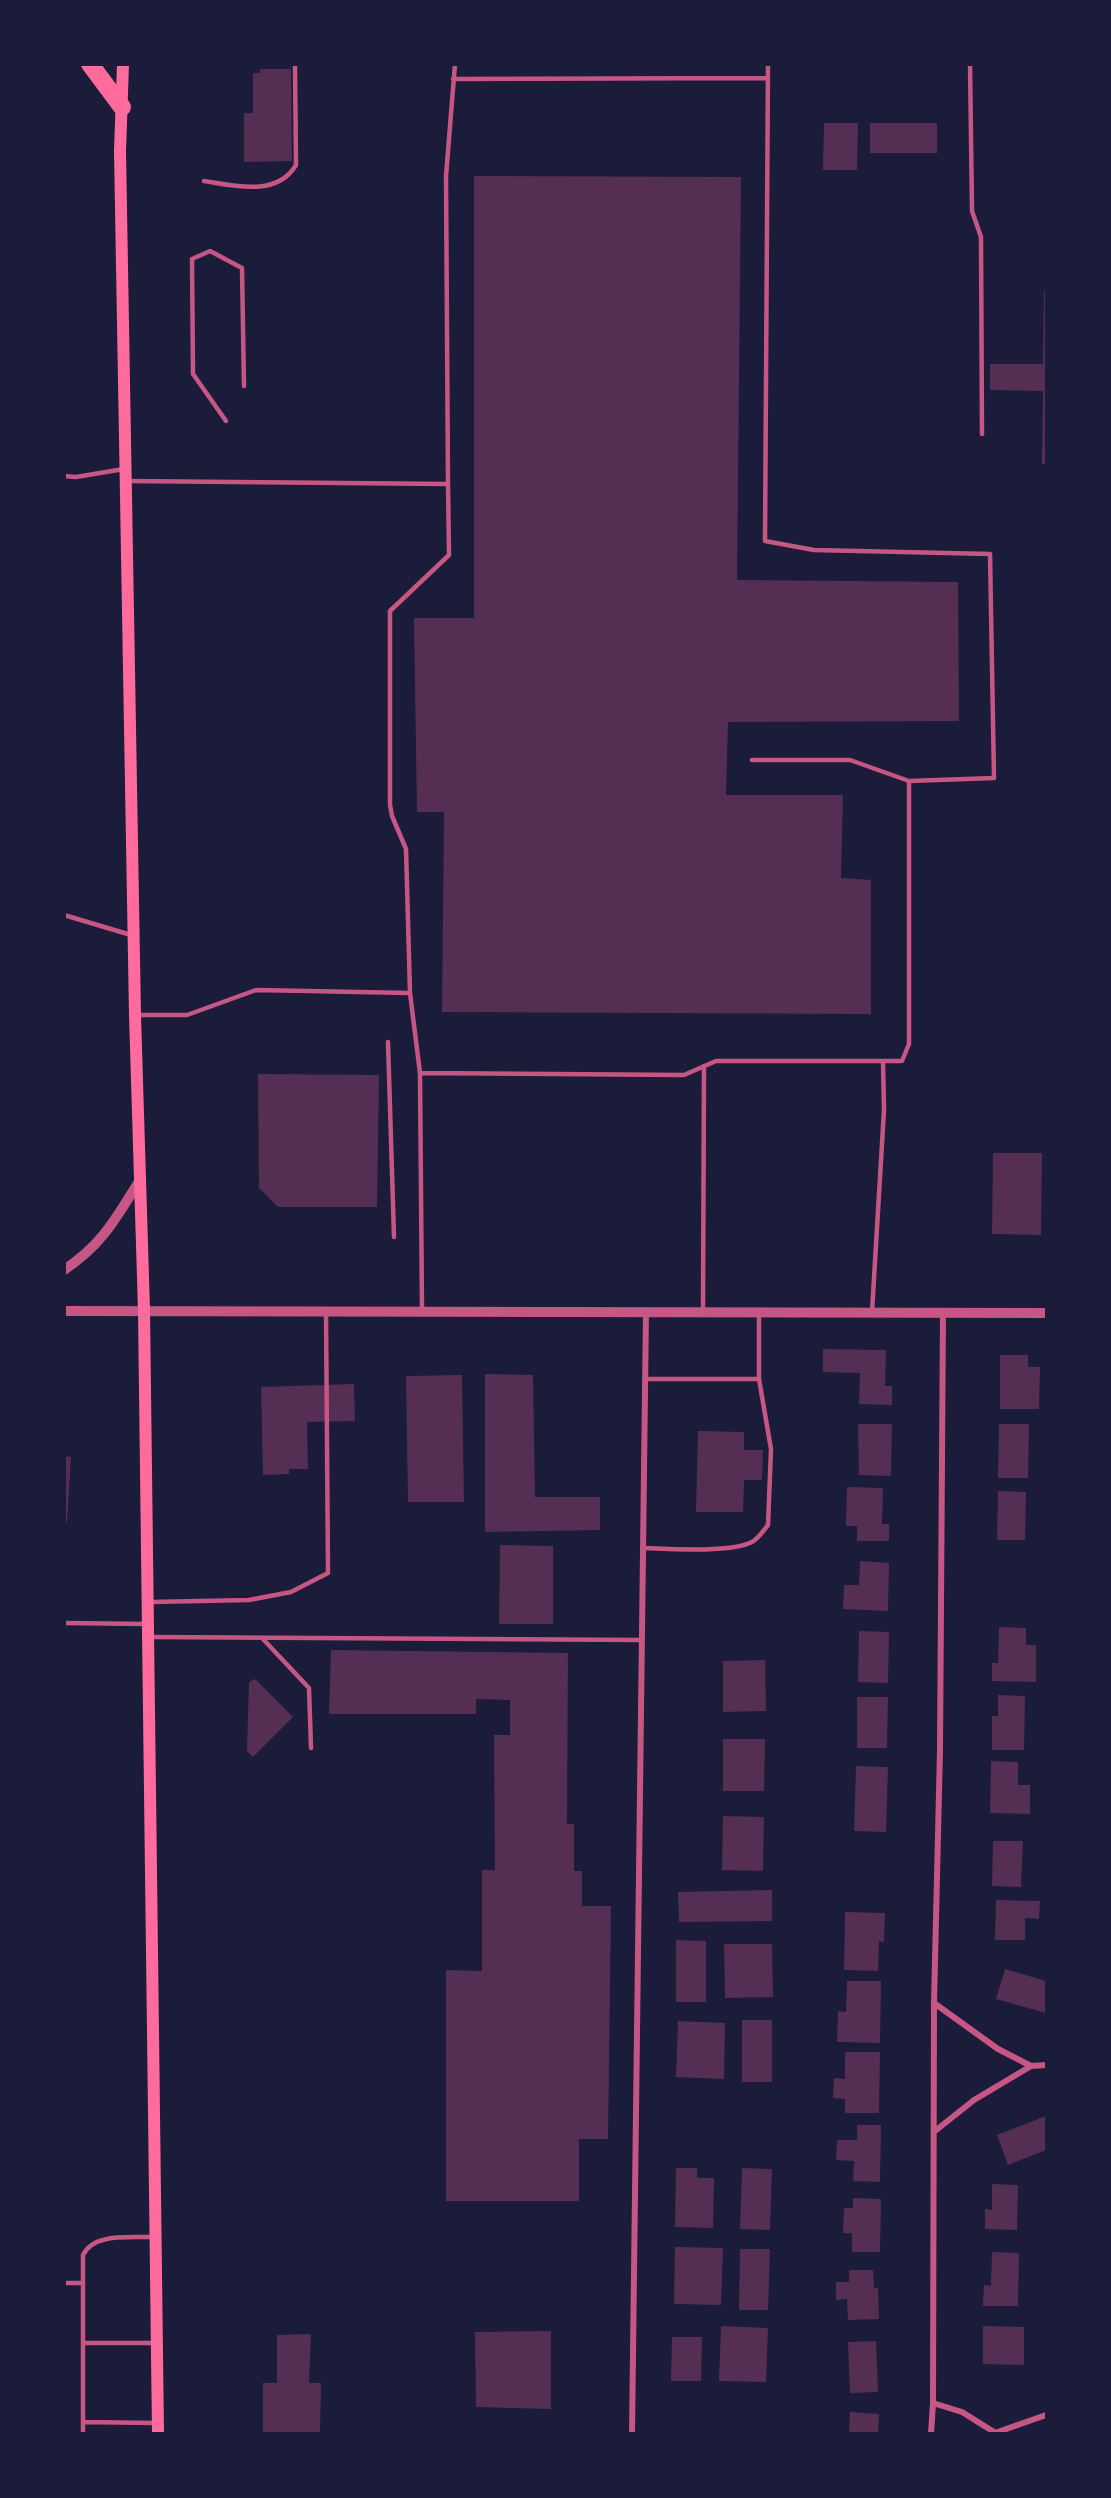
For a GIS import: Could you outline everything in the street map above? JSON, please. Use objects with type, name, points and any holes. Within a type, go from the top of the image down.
[{"type":"highway","points":[[90,64],[122,107]]},
{"type":"main road","points":[[123,64],[120,151],[135,1015],[144,1310],[158,2428]]},
{"type":"street","points":[[64,1270],[100,1241],[140,1180]]},
{"type":"street","points":[[64,1311],[1047,1313]]},
{"type":"street","points":[[632,2433],[646,1311]]},
{"type":"street","points":[[930,2433],[933,2403],[934,2003],[939,1761],[943,1312]]},
{"type":"street","points":[[934,2003],[998,2049],[1031,2066],[1047,2066]]},
{"type":"street","points":[[935,2131],[975,2100],[1031,2066]]},
{"type":"street","points":[[933,2403],[962,2412],[993,2433],[1047,2415]]},
{"type":"lane","points":[[204,181],[241,187],[270,186],[282,182],[290,174],[296,165],[295,64]]},
{"type":"lane","points":[[422,1310],[420,1073],[410,993],[406,849],[392,816],[390,805],[390,611],[449,555],[447,176],[454,64]]},
{"type":"lane","points":[[752,760],[850,760],[909,781],[994,778],[990,554],[814,550],[765,541],[768,64]]},
{"type":"lane","points":[[970,64],[972,212],[981,237],[982,434]]},
{"type":"lane","points":[[453,79],[767,78]]},
{"type":"lane","points":[[226,421],[193,374],[192,259],[210,251],[242,268],[244,386]]},
{"type":"lane","points":[[64,476],[127,475],[448,484]]},
{"type":"lane","points":[[420,1073],[684,1075],[716,1061],[902,1061],[909,1044],[909,781]]},
{"type":"lane","points":[[64,915],[134,936]]},
{"type":"lane","points":[[135,1015],[187,1015],[256,990],[410,993]]},
{"type":"lane","points":[[388,1042],[394,1237]]},
{"type":"lane","points":[[872,1312],[884,1110],[883,1061]]},
{"type":"lane","points":[[703,1312],[704,1066]]},
{"type":"lane","points":[[147,1602],[249,1600],[291,1592],[328,1573],[326,1310]]},
{"type":"lane","points":[[643,1548],[699,1549],[738,1546],[753,1542],[768,1525],[771,1449],[759,1379],[759,1312]]},
{"type":"lane","points":[[645,1379],[759,1379]]},
{"type":"lane","points":[[64,1623],[262,1638],[642,1640]]},
{"type":"lane","points":[[262,1638],[309,1688],[311,1748]]},
{"type":"lane","points":[[83,2433],[83,2254],[93,2243],[102,2239],[156,2236]]},
{"type":"lane","points":[[64,2283],[83,2283]]},
{"type":"lane","points":[[83,2343],[157,2343]]},
{"type":"lane","points":[[83,2422],[158,2428]]},
{"type":"building","points":[[260,69],[291,69],[292,161],[244,162],[244,113],[253,113],[253,73],[260,73]]},
{"type":"building","points":[[824,123],[858,123],[857,170],[823,170]]},
{"type":"building","points":[[870,123],[937,123],[937,153],[870,153]]},
{"type":"building","points":[[474,176],[741,177],[737,580],[958,582],[959,721],[728,722],[726,795],[843,795],[841,878],[871,880],[871,1014],[442,1012],[444,812],[417,812],[414,618],[474,618]]},
{"type":"building","points":[[1044,291],[1046,291],[1046,464],[1042,464],[1043,391],[990,390],[990,364],[1043,364]]},
{"type":"building","points":[[258,1074],[379,1075],[377,1207],[278,1207],[259,1188]]},
{"type":"building","points":[[993,1153],[1042,1153],[1041,1235],[992,1234]]},
{"type":"building","points":[[823,1349],[886,1350],[885,1386],[892,1386],[892,1405],[859,1404],[860,1373],[823,1372]]},
{"type":"building","points":[[1000,1355],[1028,1355],[1028,1367],[1040,1367],[1039,1409],[1000,1409]]},
{"type":"building","points":[[485,1374],[533,1375],[535,1497],[600,1497],[600,1530],[485,1532]]},
{"type":"building","points":[[462,1375],[464,1502],[408,1502],[406,1376]]},
{"type":"building","points":[[354,1384],[355,1421],[307,1422],[308,1469],[289,1469],[289,1474],[263,1475],[261,1387]]},
{"type":"building","points":[[858,1424],[892,1424],[891,1476],[859,1475]]},
{"type":"building","points":[[999,1424],[1029,1424],[1028,1478],[998,1478]]},
{"type":"building","points":[[698,1431],[744,1432],[744,1450],[763,1450],[762,1480],[744,1480],[743,1512],[696,1512]]},
{"type":"building","points":[[64,1456],[71,1457],[67,1522],[64,1522]]},
{"type":"building","points":[[847,1487],[883,1488],[882,1524],[889,1524],[889,1541],[857,1541],[857,1526],[846,1526]]},
{"type":"building","points":[[998,1491],[1026,1492],[1025,1540],[997,1540]]},
{"type":"building","points":[[500,1545],[553,1546],[553,1624],[499,1624]]},
{"type":"building","points":[[860,1561],[889,1563],[888,1611],[843,1609],[844,1585],[859,1585]]},
{"type":"building","points":[[999,1627],[1026,1628],[1026,1645],[1036,1645],[1036,1682],[992,1681],[992,1663],[998,1663]]},
{"type":"building","points":[[859,1631],[889,1632],[888,1683],[858,1682]]},
{"type":"building","points":[[331,1650],[568,1653],[567,1824],[574,1824],[574,1871],[582,1871],[582,1906],[611,1906],[608,2139],[579,2139],[579,2201],[446,2201],[446,1970],[482,1971],[482,1870],[495,1870],[494,1735],[510,1735],[510,1700],[476,1699],[476,1714],[329,1714]]},
{"type":"building","points":[[765,1660],[766,1711],[723,1712],[723,1661]]},
{"type":"building","points":[[255,1679],[293,1717],[253,1757],[247,1751],[249,1682]]},
{"type":"building","points":[[998,1695],[1025,1696],[1024,1750],[992,1750],[992,1716],[998,1716]]},
{"type":"building","points":[[857,1697],[888,1697],[887,1748],[857,1748]]},
{"type":"building","points":[[723,1739],[765,1739],[764,1791],[723,1791]]},
{"type":"building","points":[[991,1761],[1018,1762],[1018,1785],[1030,1785],[1030,1814],[990,1813]]},
{"type":"building","points":[[856,1766],[888,1767],[886,1832],[854,1831]]},
{"type":"building","points":[[723,1816],[764,1817],[763,1871],[722,1870]]},
{"type":"building","points":[[993,1841],[1023,1841],[1021,1887],[992,1886]]},
{"type":"building","points":[[772,1890],[772,1921],[679,1922],[678,1892]]},
{"type":"building","points":[[996,1900],[1040,1901],[1039,1919],[1025,1918],[1025,1940],[995,1940]]},
{"type":"building","points":[[845,1912],[885,1913],[884,1942],[879,1941],[878,1971],[844,1970]]},
{"type":"building","points":[[676,1940],[706,1941],[706,2002],[676,2002]]},
{"type":"building","points":[[724,1944],[772,1944],[773,1997],[725,1998]]},
{"type":"building","points":[[1005,1969],[1046,1981],[1046,2013],[996,1999]]},
{"type":"building","points":[[847,1981],[881,1981],[880,2043],[837,2042],[838,2011],[846,2012]]},
{"type":"building","points":[[742,2020],[772,2020],[772,2082],[742,2082]]},
{"type":"building","points":[[678,2021],[725,2023],[724,2079],[676,2077]]},
{"type":"building","points":[[845,2052],[880,2052],[879,2113],[845,2113],[845,2099],[833,2098],[834,2078],[845,2079]]},
{"type":"building","points":[[1046,2116],[1046,2150],[1008,2165],[997,2135]]},
{"type":"building","points":[[857,2125],[881,2125],[880,2182],[853,2181],[854,2161],[836,2160],[837,2140],[857,2140]]},
{"type":"building","points":[[676,2168],[697,2168],[697,2178],[714,2178],[713,2228],[675,2227]]},
{"type":"building","points":[[742,2168],[772,2169],[770,2230],[740,2229]]},
{"type":"building","points":[[992,2184],[1018,2185],[1017,2230],[985,2229],[985,2209],[992,2210]]},
{"type":"building","points":[[853,2198],[881,2199],[880,2252],[852,2252],[852,2233],[843,2233],[844,2208],[853,2208]]},
{"type":"building","points":[[675,2247],[723,2248],[721,2305],[674,2304]]},
{"type":"building","points":[[740,2249],[770,2249],[768,2310],[739,2310]]},
{"type":"building","points":[[992,2252],[1019,2253],[1018,2306],[983,2306],[984,2285],[991,2286]]},
{"type":"building","points":[[849,2270],[873,2270],[874,2288],[878,2288],[879,2319],[848,2320],[847,2299],[836,2300],[836,2282],[849,2282]]},
{"type":"building","points":[[721,2326],[768,2328],[766,2382],[719,2381]]},
{"type":"building","points":[[983,2326],[1024,2327],[1024,2365],[983,2364]]},
{"type":"building","points":[[551,2331],[551,2409],[476,2407],[475,2332]]},
{"type":"building","points":[[311,2334],[309,2383],[321,2383],[320,2432],[263,2432],[263,2383],[277,2383],[277,2335]]},
{"type":"building","points":[[672,2337],[702,2337],[701,2381],[671,2381]]},
{"type":"building","points":[[876,2341],[878,2392],[850,2393],[848,2342]]},
{"type":"building","points":[[850,2412],[879,2414],[878,2434],[849,2434]]}]
